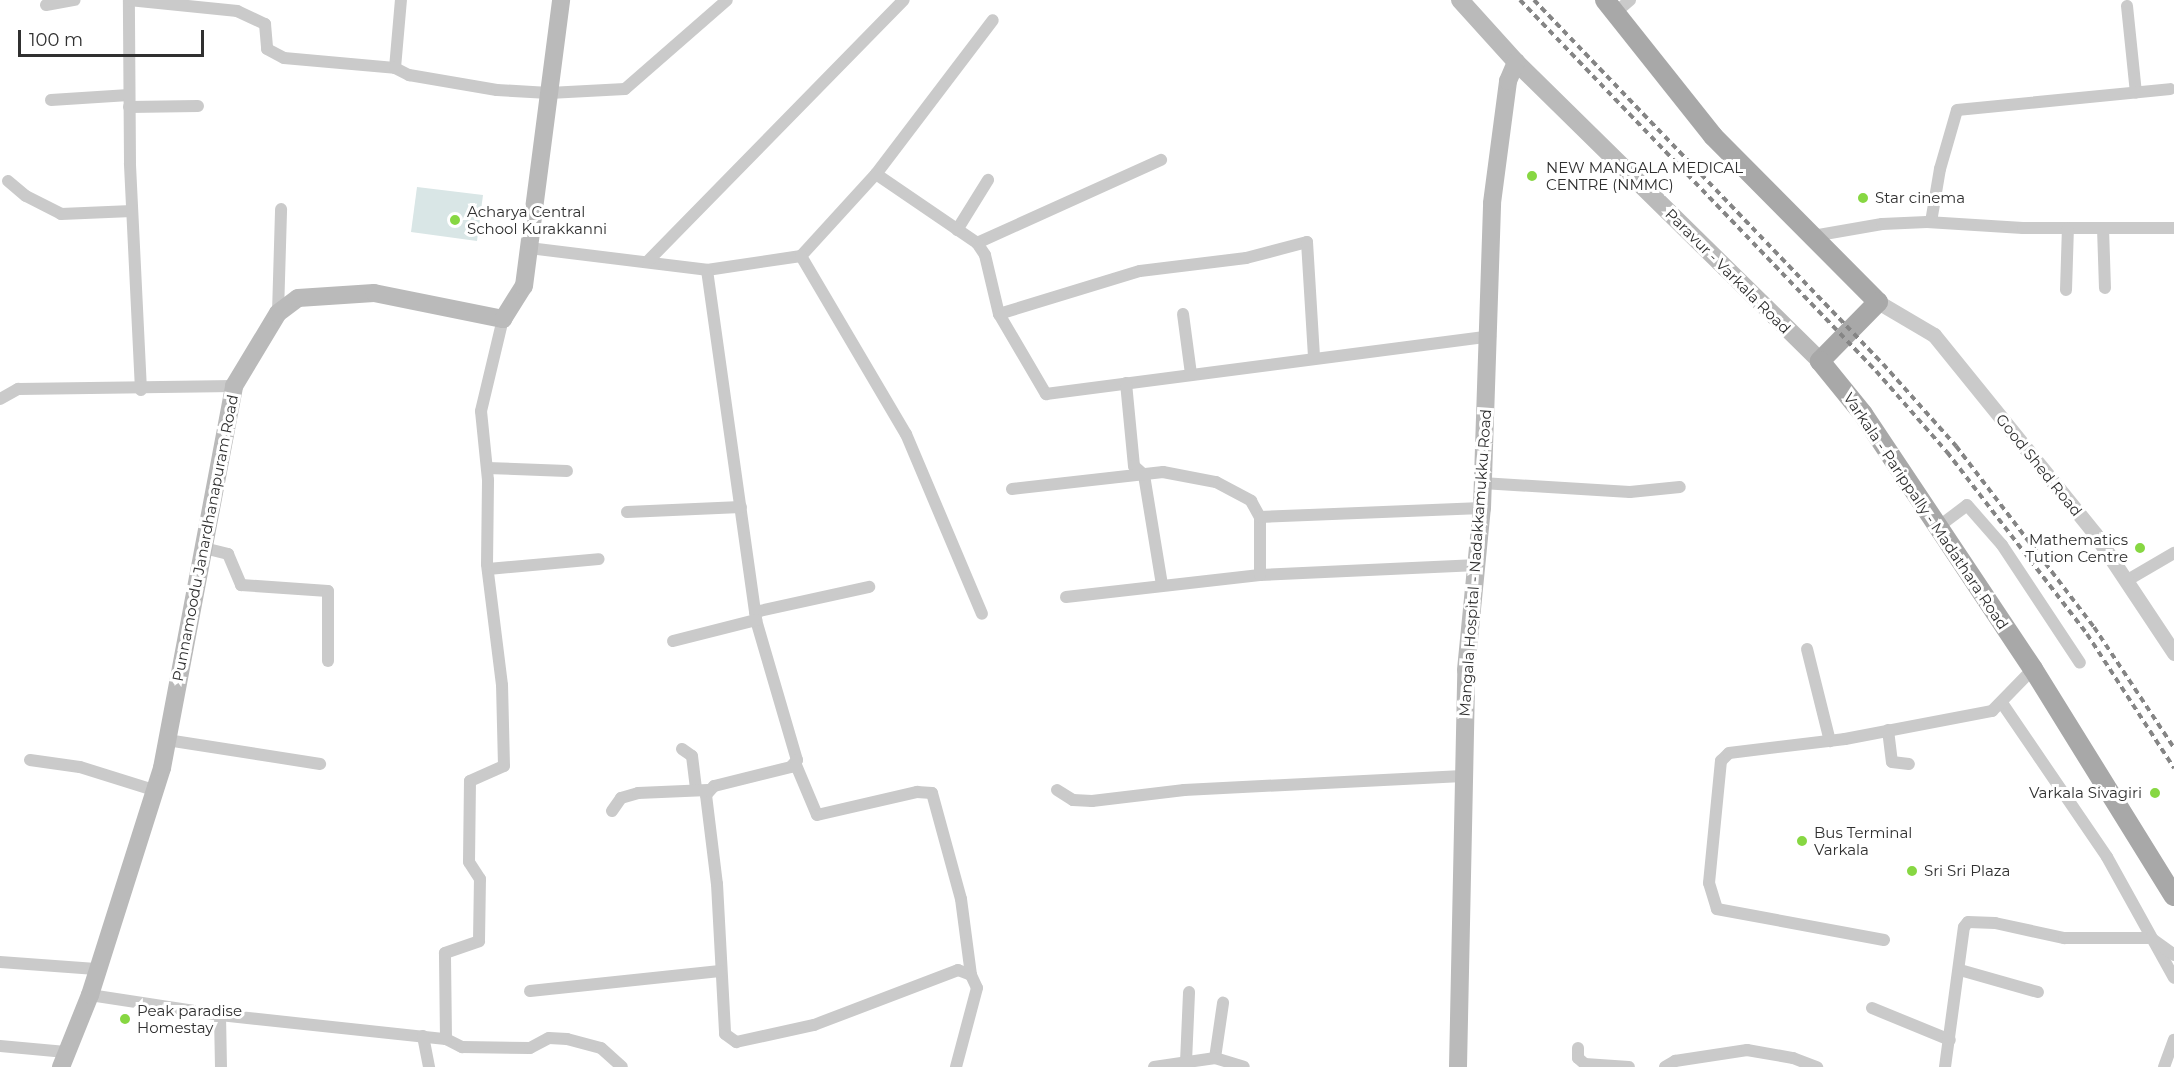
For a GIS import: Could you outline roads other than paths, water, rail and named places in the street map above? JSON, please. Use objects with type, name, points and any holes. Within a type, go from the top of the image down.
[{"type":"main road","points":[[502,319],[524,286],[561,0]]},
{"type":"main road","name":"Paravur - Varkala Road","points":[[1460,0],[1516,63],[1820,361]]},
{"type":"main road","points":[[1610,6],[1713,136],[1878,302],[1820,361]]},
{"type":"main road","name":"Mangala Hospital - Nadakkamukku Road","points":[[1458,1067],[1466,670],[1482,508],[1490,336],[1492,204],[1508,81],[1516,63]]},
{"type":"main road","name":"Punnamoodu Janardhanapuram Road","points":[[64,1060],[90,996],[96,969],[154,790],[167,740],[234,386],[278,313],[298,298],[374,292],[502,319]]},
{"type":"main road","name":"Varkala - Parippally - Madathara Road","points":[[1820,361],[1863,414],[2033,669],[2174,896]]},
{"type":"street","points":[[46,5],[75,0]]},
{"type":"street","points":[[141,390],[132,211],[129,0],[220,5],[237,11],[266,24],[267,49],[284,58],[395,68],[409,75],[497,90],[549,93],[625,88],[727,0]]},
{"type":"street","points":[[395,68],[401,0]]},
{"type":"street","points":[[649,260],[904,0]]},
{"type":"street","points":[[1610,6],[1630,0]]},
{"type":"street","points":[[2127,6],[2136,93]]},
{"type":"street","points":[[529,248],[649,260],[707,270],[801,256],[876,174],[993,20]]},
{"type":"street","points":[[1931,222],[1940,169],[1957,110],[2170,89]]},
{"type":"street","points":[[51,100],[129,101],[198,106]]},
{"type":"street","points":[[977,243],[1161,160]]},
{"type":"street","points":[[876,174],[977,243],[985,255],[999,314],[1046,394],[1314,356],[1490,336]]},
{"type":"street","points":[[957,230],[988,180]]},
{"type":"street","points":[[8,181],[26,196],[61,214],[132,211]]},
{"type":"street","points":[[278,313],[281,209]]},
{"type":"street","points":[[1813,236],[1882,224],[1931,222],[2068,228],[2174,228]]},
{"type":"street","points":[[2066,290],[2068,228]]},
{"type":"street","points":[[2103,228],[2105,288]]},
{"type":"street","points":[[999,314],[1140,271],[1246,258],[1307,242],[1314,356]]},
{"type":"street","points":[[801,256],[906,434],[982,614]]},
{"type":"street","points":[[707,270],[756,616],[794,743],[796,765],[817,815],[917,792],[932,793],[961,899],[971,975],[977,988],[956,1067]]},
{"type":"street","name":"Good Shed Road","points":[[1878,302],[1934,335],[2095,534],[2174,653]]},
{"type":"street","points":[[1183,314],[1191,374]]},
{"type":"street","points":[[446,1039],[445,953],[479,941],[480,879],[469,862],[470,781],[504,766],[501,685],[488,569],[487,468],[481,411],[502,319]]},
{"type":"street","points":[[1126,383],[1134,466],[1144,475],[1162,585]]},
{"type":"street","points":[[0,399],[18,389],[141,390],[234,386]]},
{"type":"street","points":[[487,468],[567,471]]},
{"type":"street","points":[[1012,489],[1163,472],[1216,482],[1251,501],[1260,517],[1260,575]]},
{"type":"street","points":[[1482,483],[1630,492],[1680,487]]},
{"type":"street","points":[[1938,527],[1967,505],[2002,545],[2080,663]]},
{"type":"street","points":[[627,512],[741,507]]},
{"type":"street","points":[[1260,517],[1482,508]]},
{"type":"street","points":[[204,549],[232,558],[241,585],[328,591],[328,661]]},
{"type":"street","points":[[2126,581],[2174,553]]},
{"type":"street","points":[[488,569],[598,559]]},
{"type":"street","points":[[1066,597],[1260,575],[1478,565]]},
{"type":"street","points":[[673,641],[756,616],[869,588]]},
{"type":"street","points":[[1807,649],[1830,741]]},
{"type":"street","points":[[1884,940],[1724,913],[1712,900],[1709,877],[1722,759],[1732,753],[1830,741],[1992,711],[2002,703],[2017,682],[2033,669]]},
{"type":"street","points":[[2002,703],[2107,857],[2174,978]]},
{"type":"street","points":[[1888,730],[1892,762],[1909,764]]},
{"type":"street","points":[[167,740],[320,764]]},
{"type":"street","points":[[682,749],[692,756],[702,789],[725,1034],[736,1042],[814,1025],[958,970],[971,975]]},
{"type":"street","points":[[30,760],[80,767],[154,790]]},
{"type":"street","points":[[612,811],[628,795],[702,789],[796,765]]},
{"type":"street","points":[[1057,790],[1073,800],[1092,801],[1195,789],[1463,776]]},
{"type":"street","points":[[1948,1066],[1964,927],[1968,922],[1995,923],[2064,938],[2151,938],[2174,955]]},
{"type":"street","points":[[0,962],[96,969]]},
{"type":"street","points":[[1960,970],[2038,992]]},
{"type":"street","points":[[530,991],[720,971]]},
{"type":"street","points":[[1186,1062],[1189,992]]},
{"type":"street","points":[[90,996],[220,1015],[446,1039],[462,1047],[530,1048],[549,1038],[567,1039],[601,1048],[622,1067]]},
{"type":"street","points":[[1215,1058],[1223,1003]]},
{"type":"street","points":[[1872,1008],[1950,1040]]},
{"type":"street","points":[[220,1015],[221,1067]]},
{"type":"street","points":[[423,1036],[429,1067]]},
{"type":"street","points":[[2164,1067],[2174,1040]]},
{"type":"street","points":[[0,1046],[64,1060]]},
{"type":"street","points":[[1578,1048],[1578,1058],[1585,1064],[1629,1067]]},
{"type":"street","points":[[1665,1067],[1675,1061],[1747,1050],[1817,1067]]},
{"type":"street","points":[[1154,1067],[1215,1058],[1244,1067]]},
{"type":"railway","points":[[1520,0],[1876,371],[1947,452],[2087,634],[2174,768]]},
{"type":"railway","points":[[1534,0],[1883,364],[1956,446],[2094,627],[2174,748]]},
{"type":"place","name":"NEW MANGALA MEDICAL CENTRE (NMMC)","points":[[1532,176]]},
{"type":"place","name":"Star cinema","points":[[1863,198]]},
{"type":"place","name":"Acharya Central School Kurakkanni","points":[[455,220]]},
{"type":"place","name":"Mathematics Tution Centre","points":[[2140,548]]},
{"type":"place","name":"Varkala Sivagiri","points":[[2155,793]]},
{"type":"place","name":"Bus Terminal Varkala","points":[[1802,841]]},
{"type":"place","name":"Sri Sri Plaza","points":[[1912,871]]},
{"type":"place","name":"Peak paradise Homestay","points":[[125,1019]]}]
